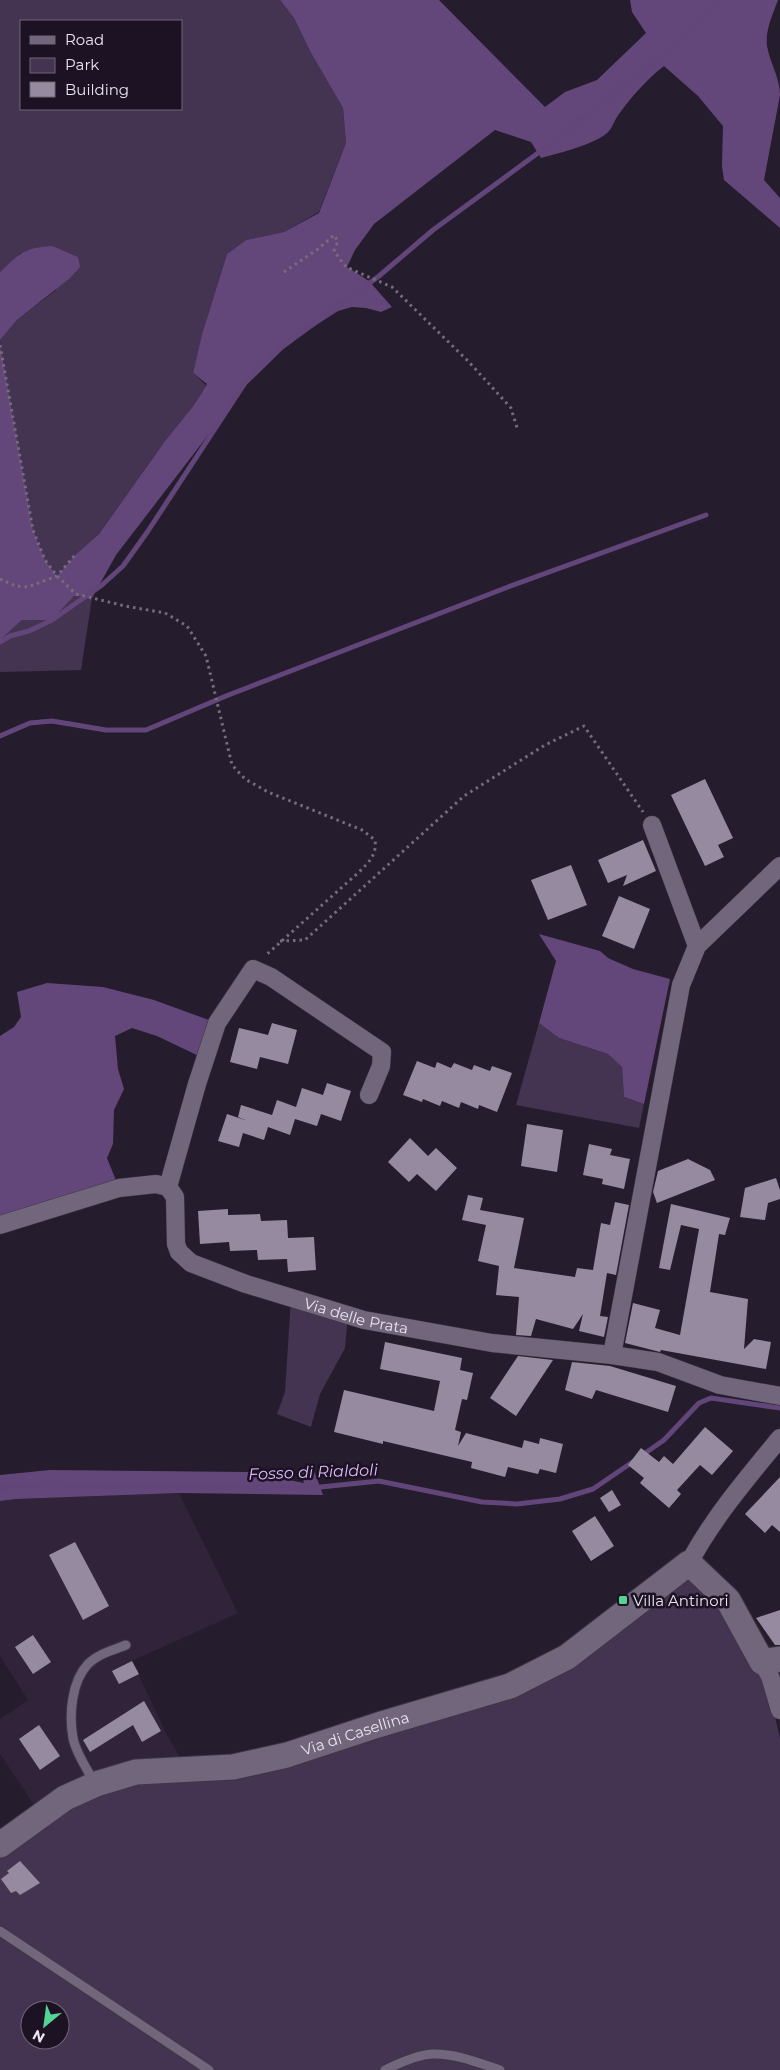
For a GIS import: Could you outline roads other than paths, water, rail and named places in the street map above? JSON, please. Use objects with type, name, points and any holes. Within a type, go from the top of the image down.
[{"type":"street","points":[[652,825],[697,946]]},
{"type":"street","points":[[612,1355],[681,985],[697,946],[780,866]]},
{"type":"street","points":[[0,1224],[119,1188],[156,1184],[168,1187],[217,1022],[253,970],[271,977],[382,1052],[381,1066],[369,1095]]},
{"type":"street","name":"Via delle Prata","points":[[168,1187],[175,1197],[176,1244],[179,1252],[191,1263],[246,1284],[364,1320],[492,1343],[612,1355],[658,1362],[720,1385],[780,1396]]},
{"type":"street","points":[[780,1438],[742,1485],[698,1546],[689,1563],[728,1600],[771,1661],[770,1676],[780,1710]]},
{"type":"street","name":"Via di Casellina","points":[[0,1845],[65,1798],[96,1784],[136,1772],[233,1767],[286,1755],[378,1725],[510,1686],[566,1658],[689,1563]]},
{"type":"lane","points":[[96,1784],[73,1740],[73,1695],[88,1663],[99,1656],[126,1645]]},
{"type":"lane","points":[[0,1930],[209,2070]]},
{"type":"lane","points":[[384,2070],[404,2061],[432,2054],[465,2058],[500,2070]]},
{"type":"waterway","points":[[0,642],[10,636],[29,631],[52,620],[102,585],[123,566],[245,383],[282,347],[379,276],[433,230],[553,142],[658,60],[710,12],[719,0]]},
{"type":"waterway","points":[[0,736],[30,723],[52,721],[106,730],[146,730],[226,696],[508,587],[706,515]]},
{"type":"waterway","points":[[641,1456],[664,1440],[699,1403],[711,1398],[780,1408]]},
{"type":"waterway","name":"Fosso di Rialdoli","points":[[0,1488],[41,1485],[311,1488],[379,1481],[482,1502],[517,1504],[560,1499],[593,1489],[634,1461]]},
{"type":"place","name":"Villa Antinori","points":[[623,1600]]}]
